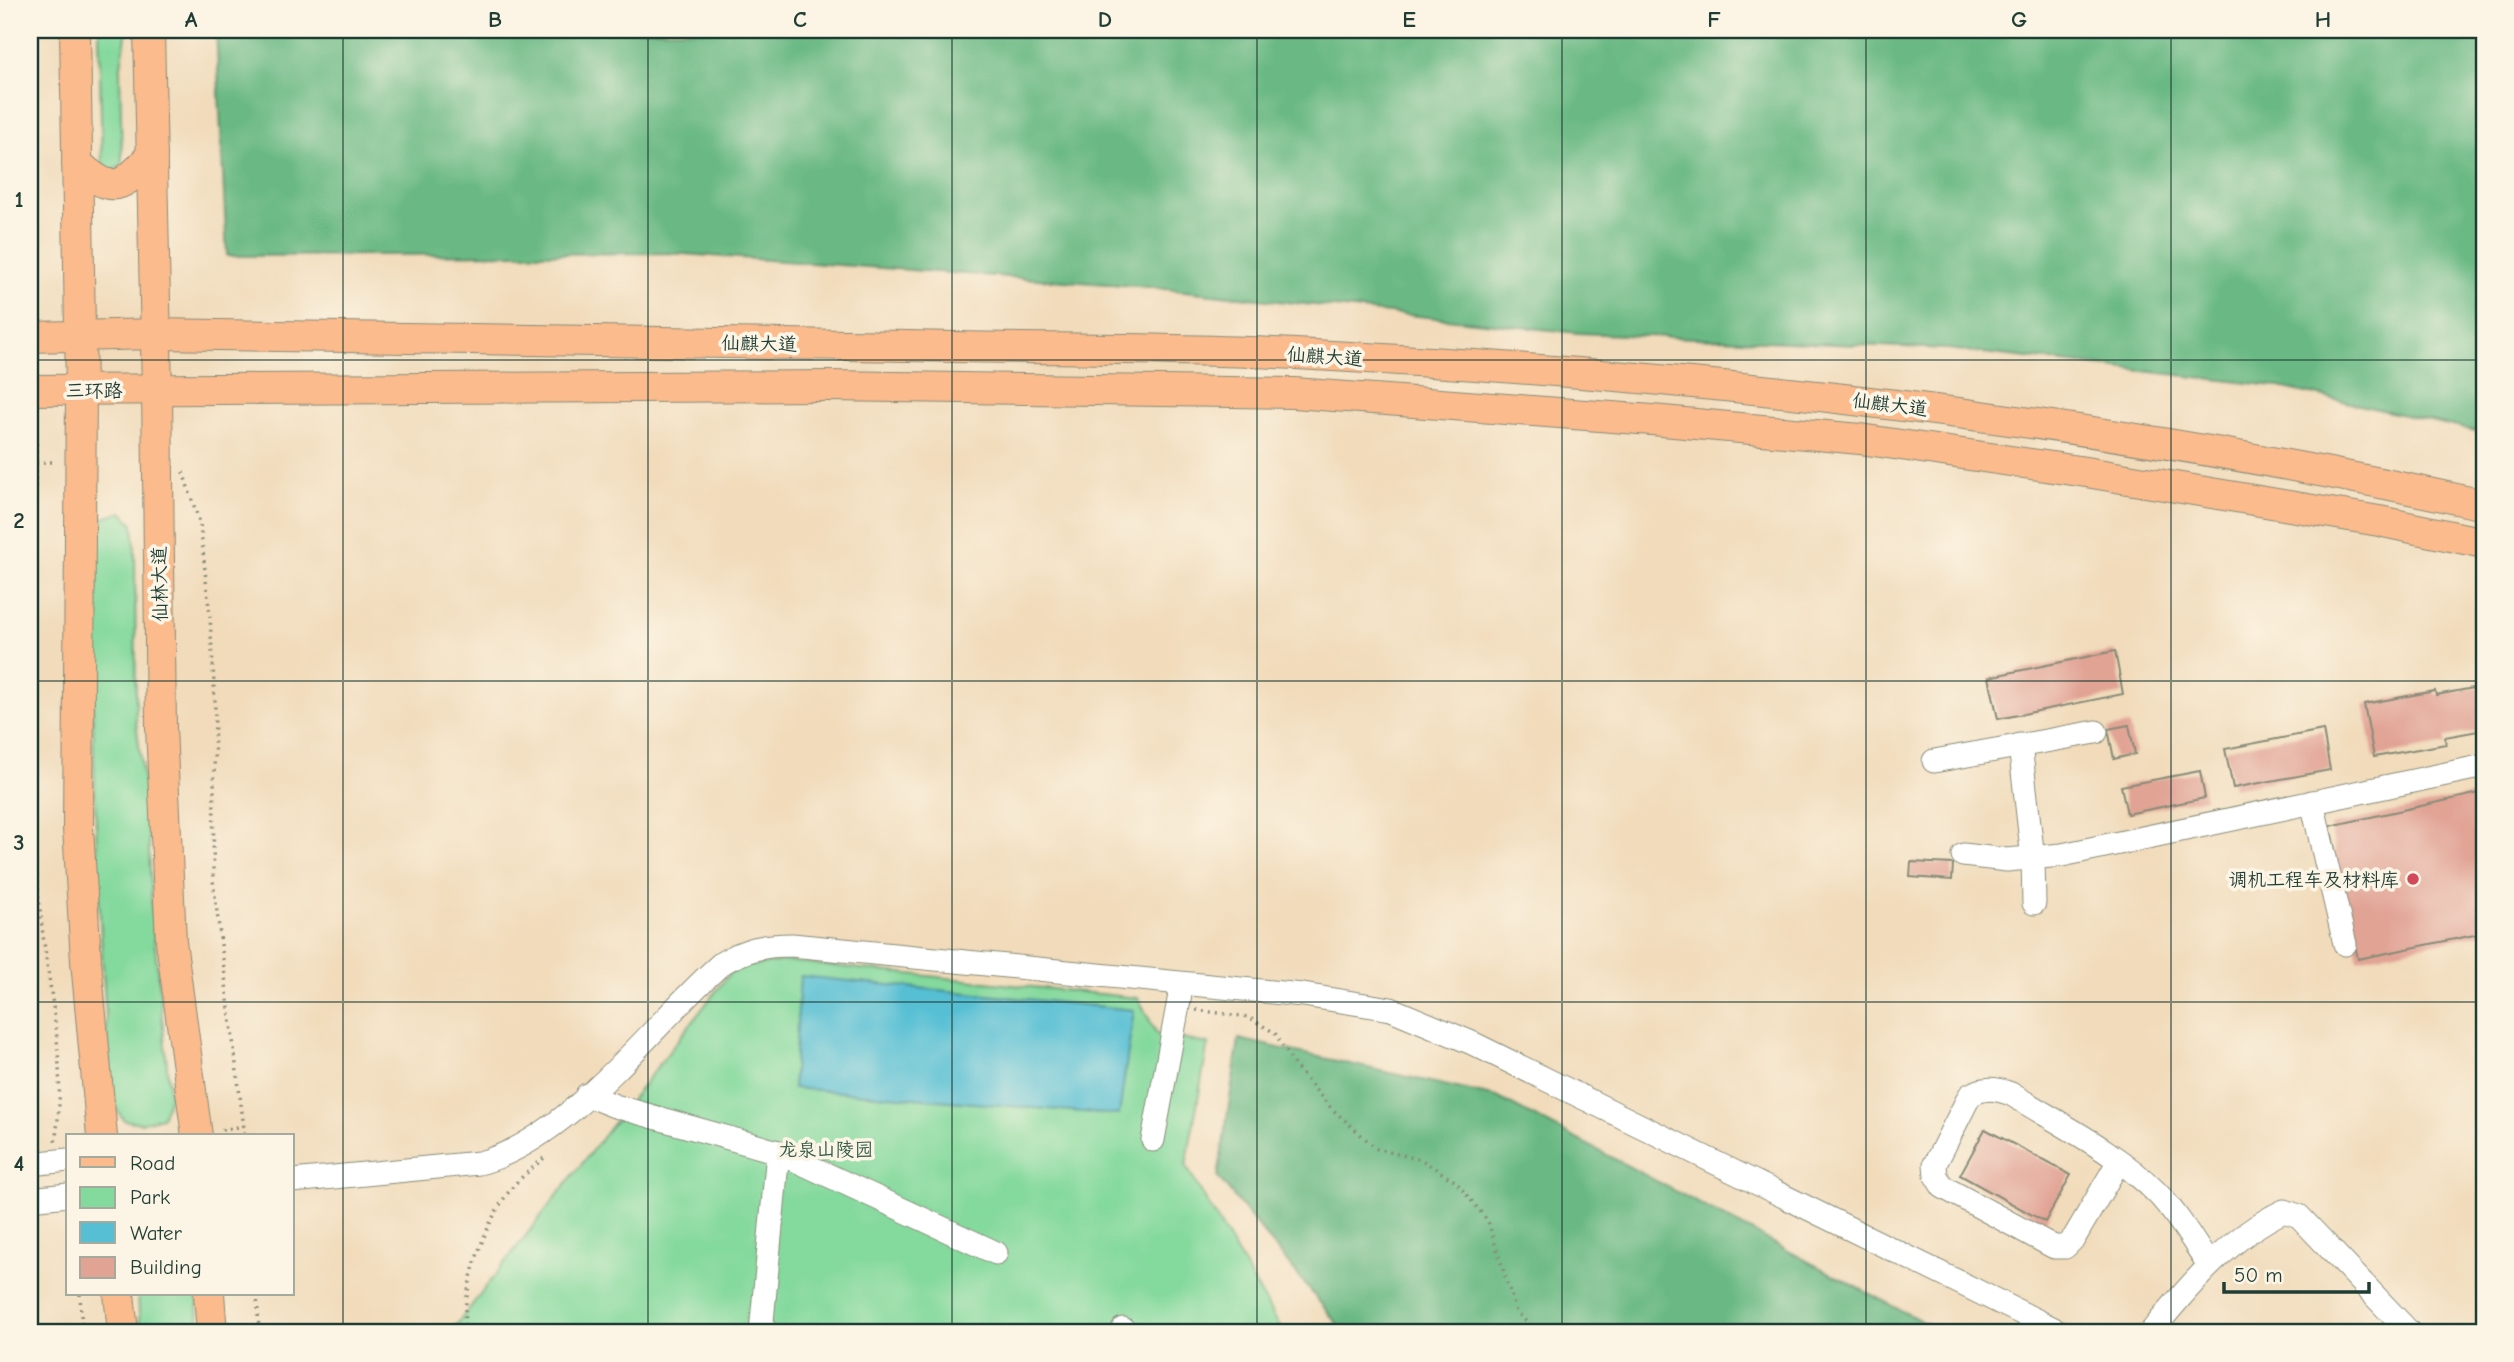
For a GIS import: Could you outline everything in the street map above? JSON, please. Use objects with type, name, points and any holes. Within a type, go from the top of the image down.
[{"type":"main road","points":[[75,30],[81,390],[78,828],[86,961],[103,1134]]},
{"type":"main road","name":"仙林大道","points":[[149,30],[158,391],[161,728],[172,941],[210,1133]]},
{"type":"main road","points":[[77,163],[96,182],[114,186],[131,179],[152,155]]},
{"type":"main road","points":[[30,337],[156,334]]},
{"type":"main road","name":"仙麒大道","points":[[156,334],[1293,354],[1653,380],[1864,400],[2092,432],[2384,482],[2484,505]]},
{"type":"main road","name":"仙麒大道","points":[[158,391],[830,386],[1294,393],[1860,439],[2087,472],[2379,520],[2484,543]]},
{"type":"main road","name":"三环路","points":[[30,390],[158,391]]},
{"type":"main road","points":[[119,1296],[123,1332]]},
{"type":"main road","points":[[209,1296],[212,1332]]},
{"type":"street","points":[[1934,761],[2096,732]]},
{"type":"street","points":[[2020,745],[2033,859],[2034,903]]},
{"type":"street","points":[[1963,855],[2033,859],[2484,766]]},
{"type":"street","points":[[2312,803],[2345,944]]},
{"type":"street","points":[[294,1181],[479,1163],[505,1157],[531,1141],[587,1095],[714,970],[743,951],[762,946],[792,945],[1303,995],[1391,1009],[1484,1048],[2060,1332]]},
{"type":"street","points":[[1153,1140],[1182,984]]},
{"type":"street","points":[[2119,1161],[2066,1247],[2054,1248],[1943,1187],[1936,1177],[1936,1164],[1970,1095],[1981,1089],[1996,1088],[2011,1094],[2119,1161],[2160,1196],[2209,1265]]},
{"type":"street","points":[[587,1095],[614,1106],[778,1152],[996,1253]]},
{"type":"street","points":[[761,1332],[778,1152]]},
{"type":"street","points":[[30,1164],[61,1154]]},
{"type":"street","points":[[30,1199],[66,1195]]},
{"type":"street","points":[[2151,1332],[2209,1265],[2257,1226],[2284,1211],[2293,1213],[2409,1332]]},
{"type":"path","points":[[30,669],[37,419]]},
{"type":"path","points":[[36,463],[56,462]]},
{"type":"path","points":[[180,462],[200,524],[211,617],[215,700],[213,880],[245,1134]]},
{"type":"path","points":[[30,791],[43,935],[60,1048],[61,1154]]},
{"type":"path","points":[[1177,1008],[1248,1017],[1275,1033],[1294,1065],[1331,1108],[1377,1149],[1422,1160],[1456,1182],[1488,1221],[1516,1311],[1536,1332]]},
{"type":"path","points":[[210,1133],[243,1126]]},
{"type":"path","points":[[464,1332],[463,1304],[487,1231],[515,1184],[552,1151]]},
{"type":"path","points":[[80,1296],[82,1332]]},
{"type":"path","points":[[257,1296],[259,1332]]},
{"type":"green space","points":[[99,30],[127,30],[120,72],[122,164],[114,171],[105,168],[102,162]]},
{"type":"green space","points":[[216,30],[2484,30],[2484,433],[2275,386],[1948,349],[1578,333],[1137,286],[668,253],[227,256]]},
{"type":"green space","points":[[122,512],[133,524],[135,547],[136,722],[147,806],[152,914],[170,1097],[162,1117],[141,1123],[124,1120],[112,1103],[95,806],[92,641],[97,549],[101,519]]},
{"type":"green space","name":"龙泉山陵园","points":[[786,961],[1138,998],[1157,1034],[1208,1044],[1186,1166],[1283,1332],[451,1332],[734,968]]},
{"type":"green space","points":[[1239,1039],[1497,1097],[1942,1332],[1344,1332],[1218,1177]]},
{"type":"green space","points":[[138,1296],[197,1296],[200,1332],[140,1332]]},
{"type":"water","points":[[800,976],[1134,1010],[1119,1115],[793,1088]]},
{"type":"building","points":[[2115,651],[2123,694],[1998,719],[1989,677]]},
{"type":"building","points":[[2484,686],[2484,730],[2445,737],[2446,744],[2374,757],[2364,704],[2435,691],[2436,695]]},
{"type":"building","points":[[2129,725],[2135,754],[2114,759],[2108,729]]},
{"type":"building","points":[[2323,730],[2330,770],[2233,788],[2225,749]]},
{"type":"building","points":[[2200,771],[2205,798],[2127,814],[2121,786]]},
{"type":"building","name":"调机工程车及材料库","points":[[2484,792],[2484,933],[2358,959],[2330,826]]},
{"type":"building","points":[[1911,862],[1953,864],[1952,880],[1910,877]]},
{"type":"building","points":[[1985,1129],[2071,1175],[2045,1222],[1960,1175]]},
{"type":"place","name":"调机工程车及材料库","points":[[2413,879]]}]
